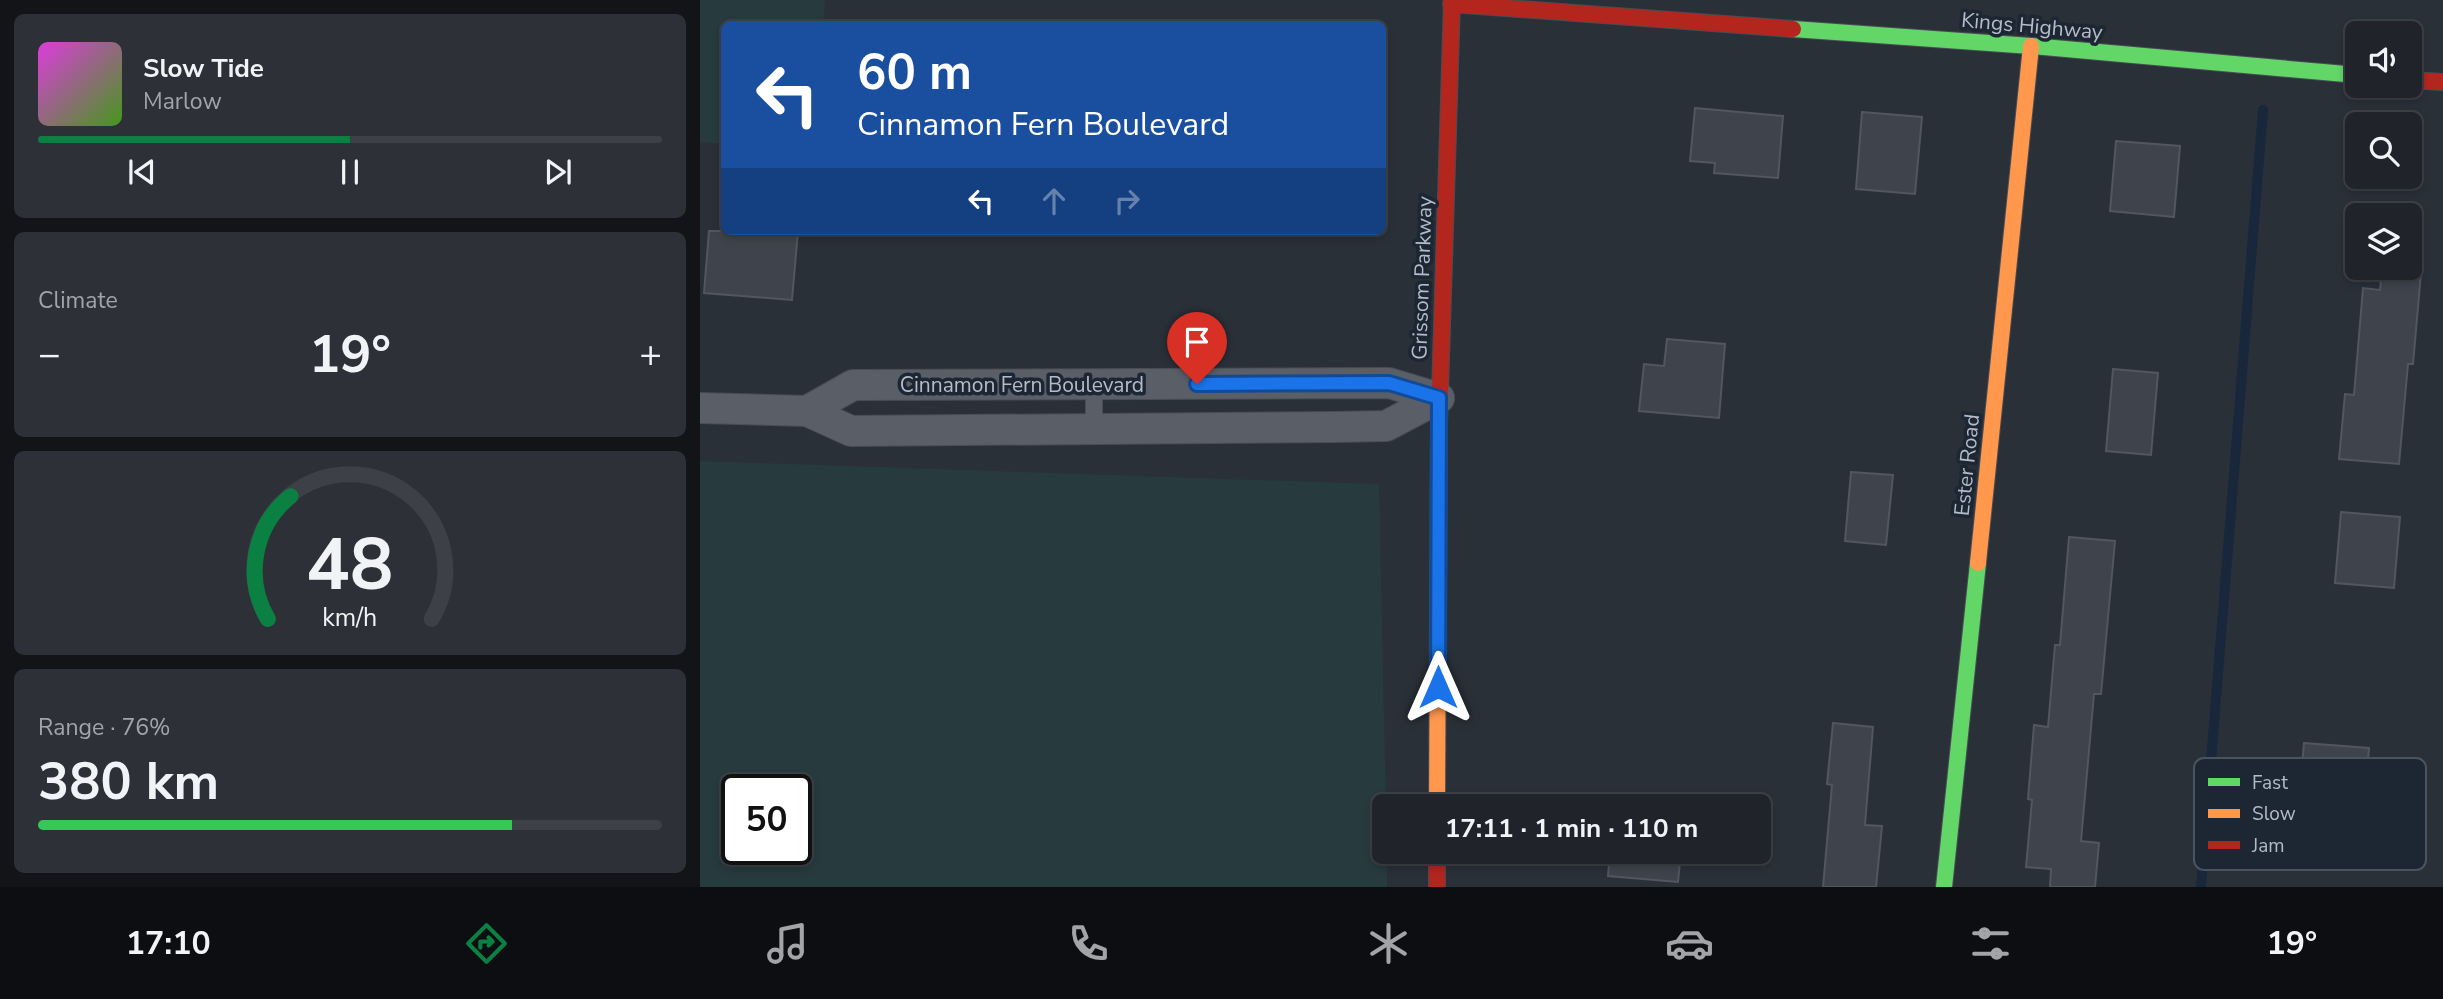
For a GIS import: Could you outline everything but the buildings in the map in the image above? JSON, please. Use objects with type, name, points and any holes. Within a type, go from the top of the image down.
[{"type":"street","name":"Kings Highway","points":[[1452,1],[2031,46],[2345,74]]},
{"type":"street","name":"Grissom Parkway","points":[[1437,794],[1439,398],[1452,1]]},
{"type":"street","points":[[1748,9],[1791,29]]},
{"type":"street","name":"Ester Road","points":[[1944,887],[2031,46]]},
{"type":"street","points":[[2422,81],[2443,82]]},
{"type":"street","name":"Cinnamon Fern Boulevard","points":[[807,411],[853,386],[1389,383],[1439,398]]},
{"type":"street","name":"Cinnamon Fern Boulevard","points":[[700,408],[807,411],[851,431],[1094,430],[1386,426],[1439,398]]},
{"type":"street","points":[[1437,864],[1437,887]]},
{"type":"lane","points":[[1094,384],[1094,430]]},
{"type":"green space","points":[[700,0],[825,0],[823,21],[721,21],[721,144],[700,142]]},
{"type":"green space","points":[[700,461],[1379,484],[1386,794],[1372,794],[1372,864],[1387,864],[1387,887],[700,887]]},
{"type":"waterway","points":[[2211,758],[2263,110]]},
{"type":"waterway","points":[[2201,887],[2202,870]]},
{"type":"traffic: fast","points":[[1793,29],[2031,46],[2345,74]]},
{"type":"traffic: fast","points":[[1944,887],[1978,563]]},
{"type":"traffic: slow","points":[[1978,563],[2031,46]]},
{"type":"traffic: slow","points":[[1437,794],[1439,425]]},
{"type":"traffic: jam","points":[[1439,425],[1452,0]]},
{"type":"traffic: jam","points":[[1451,4],[1793,29]]},
{"type":"traffic: jam","points":[[2422,81],[2443,82]]},
{"type":"traffic: jam","points":[[1437,864],[1437,887]]},
{"type":"route","points":[[1197,384],[1389,383],[1439,398],[1438,687]]}]
